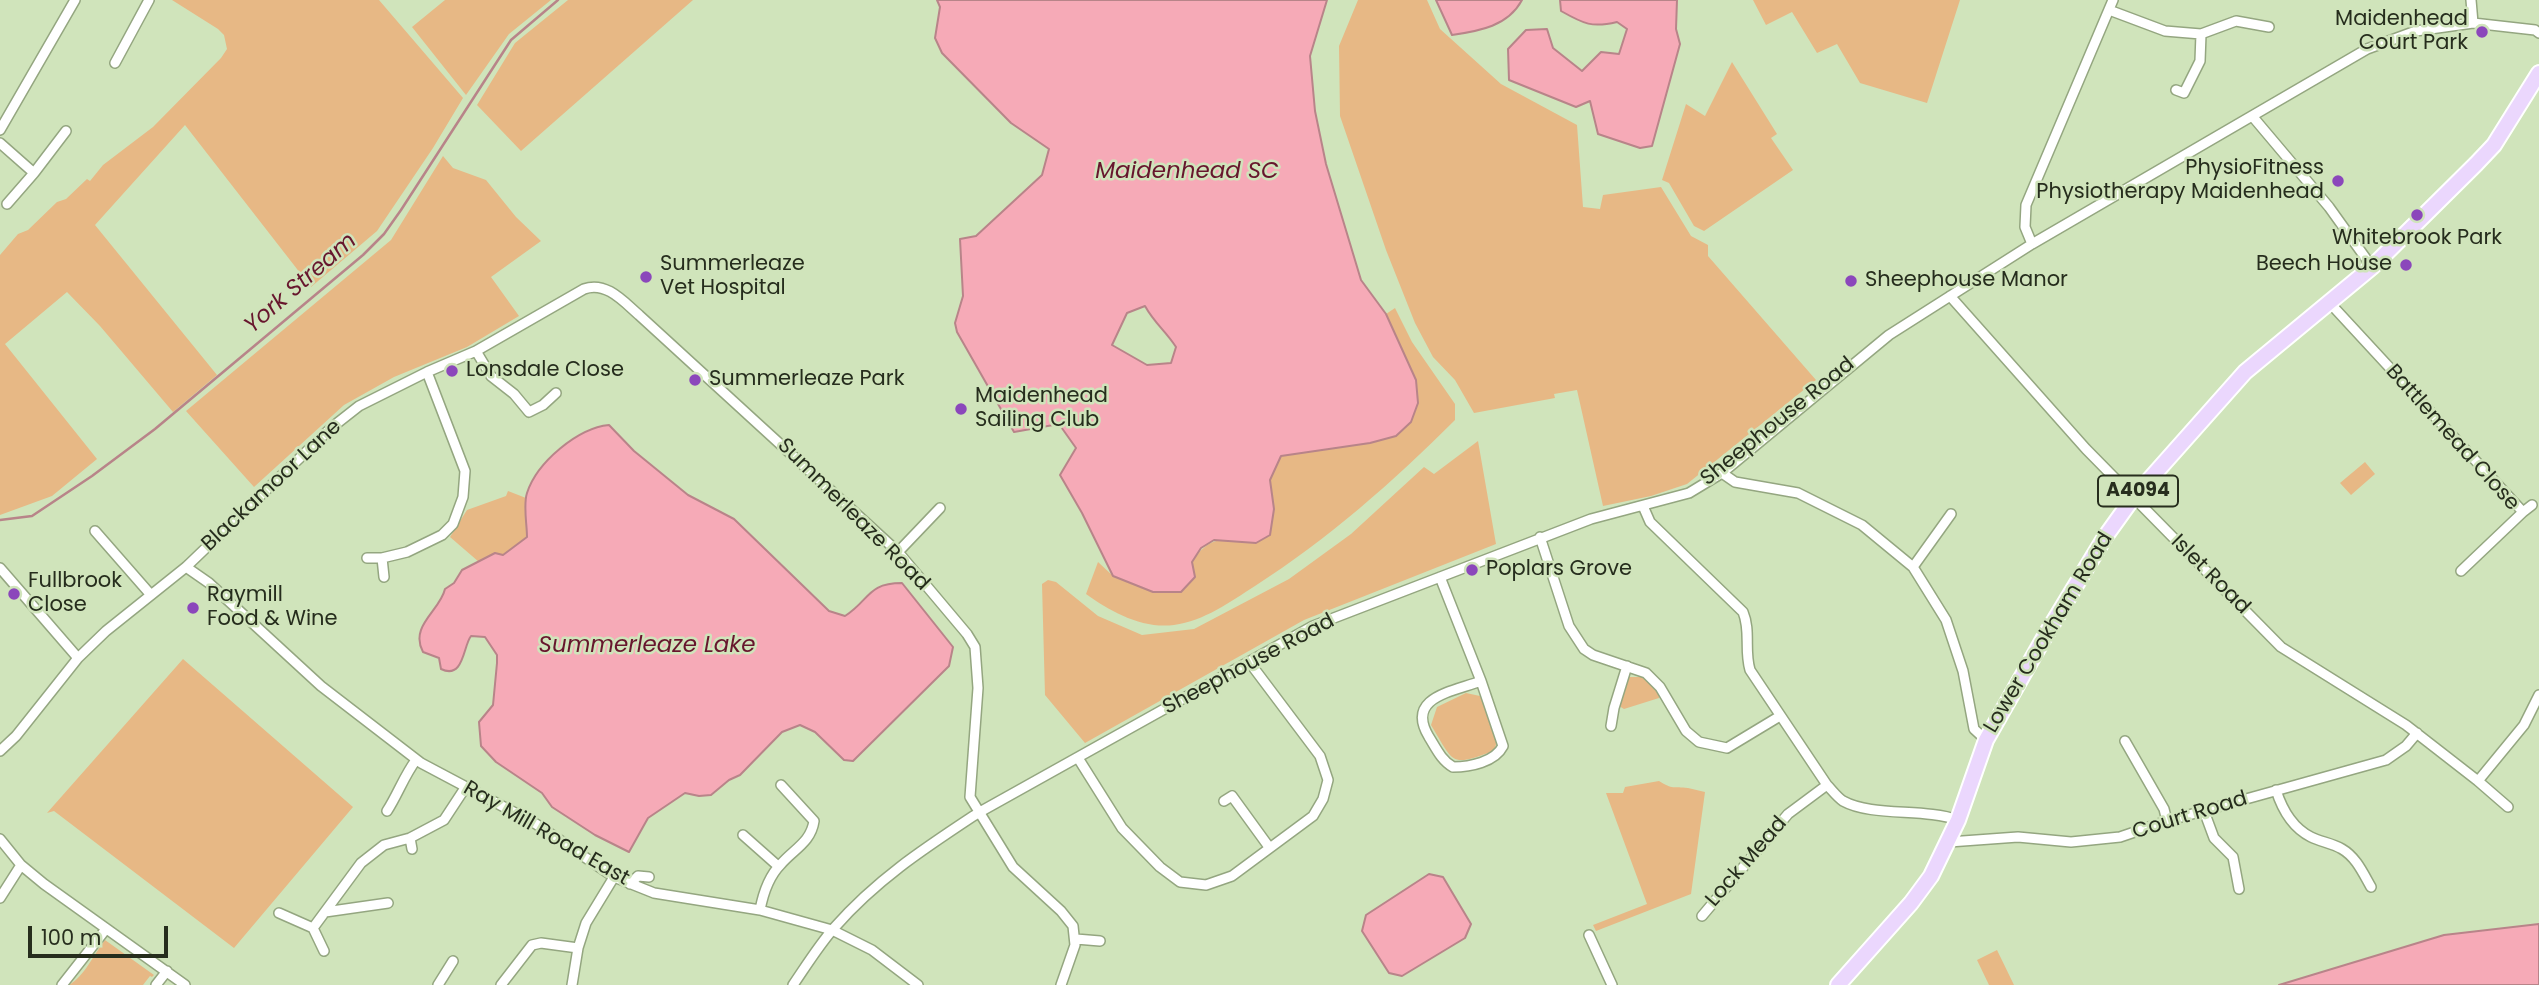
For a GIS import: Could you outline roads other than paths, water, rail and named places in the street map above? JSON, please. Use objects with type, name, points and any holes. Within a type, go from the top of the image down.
[{"type":"main road","name":"Lower Cookham Road","points":[[1838,985],[1911,903],[1931,876],[1958,820],[1986,740],[2105,537],[2133,498],[2245,372],[2372,267],[2494,145],[2539,73]]},
{"type":"street","points":[[0,130],[75,0]]},
{"type":"street","points":[[116,63],[149,0]]},
{"type":"street","points":[[2032,244],[2025,227],[2026,205],[2113,0]]},
{"type":"street","points":[[2470,0],[2473,23]]},
{"type":"street","points":[[2109,10],[2165,31],[2201,34],[2236,21],[2269,27]]},
{"type":"street","name":"Sheephouse Road","points":[[793,985],[832,930],[867,894],[928,844],[978,813],[1313,626],[1540,537],[1591,519],[1689,493],[1722,473],[1862,355],[1950,296],[2032,244],[2367,49],[2416,31],[2473,23],[2535,30],[2539,33]]},
{"type":"street","points":[[2180,95],[2200,61],[2201,34]]},
{"type":"street","points":[[2253,117],[2329,206],[2372,267]]},
{"type":"street","points":[[7,204],[66,131]]},
{"type":"street","points":[[0,143],[34,173]]},
{"type":"street","name":"Blackamoor Lane","points":[[0,751],[16,736],[78,658],[106,631],[186,568],[331,428],[359,406],[476,351],[592,286]]},
{"type":"street","name":"Summerleaze Road","points":[[592,286],[601,287],[625,302],[898,552],[967,634],[975,647],[978,688],[970,797],[978,813]]},
{"type":"street","name":"Islet Road","points":[[1950,296],[2133,498],[2281,647],[2417,733],[2508,807]]},
{"type":"street","name":"Battlemead Close","points":[[2328,301],[2523,512],[2461,571]]},
{"type":"street","points":[[476,351],[491,376],[514,394],[529,412],[543,405],[556,393]]},
{"type":"street","points":[[367,558],[382,558],[407,552],[428,543],[453,524],[463,498],[465,471],[427,372]]},
{"type":"street","points":[[1722,473],[1735,482],[1798,493],[1862,525],[1913,567],[1946,620],[1963,671],[1974,729],[1986,740]]},
{"type":"street","points":[[2523,512],[2532,505]]},
{"type":"street","points":[[1643,506],[1650,522],[1743,612],[1748,624],[1746,657],[1750,670],[1828,785],[1842,800],[1863,807],[1944,815],[1958,820]]},
{"type":"street","points":[[898,552],[940,508]]},
{"type":"street","points":[[1913,567],[1951,513]]},
{"type":"street","points":[[95,531],[151,595]]},
{"type":"street","points":[[1540,537],[1575,638],[1593,655],[1647,673],[1660,687],[1686,731],[1699,742],[1727,748],[1780,716]]},
{"type":"street","points":[[382,558],[384,577]]},
{"type":"street","points":[[0,568],[78,658]]},
{"type":"street","name":"Ray Mill Road East","points":[[186,568],[209,583],[321,686],[416,760],[537,824],[614,877],[654,893],[760,910],[832,930],[872,950],[918,985]]},
{"type":"street","points":[[1440,577],[1481,681],[1503,746],[1499,754],[1489,760],[1453,767],[1442,757],[1423,726],[1423,712],[1432,700],[1481,681]]},
{"type":"street","points":[[1078,758],[1122,828],[1160,867],[1180,881],[1206,885],[1232,876],[1313,816],[1323,799],[1328,780],[1320,756],[1250,663]]},
{"type":"street","points":[[1611,726],[1627,666]]},
{"type":"street","points":[[2479,781],[2524,725],[2539,695]]},
{"type":"street","name":"Court Road","points":[[1949,842],[2018,837],[2071,842],[2120,837],[2167,821],[2386,760],[2406,746],[2417,733]]},
{"type":"street","points":[[2125,741],[2126,754],[2164,809],[2167,821]]},
{"type":"street","points":[[387,811],[416,760]]},
{"type":"street","points":[[760,910],[762,895],[778,866],[812,835],[814,821],[781,785]]},
{"type":"street","name":"Lock Mead","points":[[1702,916],[1788,814],[1828,785]]},
{"type":"street","points":[[313,928],[361,863],[383,845],[410,838],[444,820],[465,788]]},
{"type":"street","points":[[2276,790],[2280,803],[2296,826],[2354,858],[2371,887]]},
{"type":"street","points":[[1228,796],[1269,847]]},
{"type":"street","points":[[2204,811],[2214,838],[2233,857],[2239,890]]},
{"type":"street","points":[[978,813],[1013,867],[1066,916],[1073,926],[1076,939],[1061,985]]},
{"type":"street","points":[[743,835],[778,866]]},
{"type":"street","points":[[410,838],[412,849]]},
{"type":"street","points":[[0,839],[21,865],[186,985]]},
{"type":"street","points":[[0,898],[21,865]]},
{"type":"street","points":[[630,884],[638,876],[649,877]]},
{"type":"street","points":[[572,985],[578,948],[586,923],[614,877]]},
{"type":"street","points":[[325,912],[388,903]]},
{"type":"street","points":[[279,913],[313,928],[324,951]]},
{"type":"street","points":[[62,985],[106,929]]},
{"type":"street","points":[[1589,935],[1612,985]]},
{"type":"street","points":[[1076,939],[1100,941]]},
{"type":"street","points":[[500,985],[531,945],[541,943],[578,948]]},
{"type":"street","points":[[438,985],[453,961]]},
{"type":"street","points":[[156,985],[167,971]]},
{"type":"water","name":"Maidenhead SC","points":[[937,0],[1327,0],[1310,56],[1315,111],[1326,164],[1361,280],[1386,314],[1416,380],[1418,403],[1411,422],[1396,436],[1370,443],[1281,456],[1270,480],[1274,509],[1270,535],[1256,543],[1214,540],[1201,548],[1192,562],[1195,577],[1181,592],[1153,592],[1113,576],[1060,475],[1076,448],[1059,424],[1014,432],[957,332],[955,323],[963,296],[960,239],[976,236],[1042,175],[1049,149],[1011,123],[942,53],[935,38],[940,7]],"holes":[[[1145,306],[1176,347],[1171,363],[1147,365],[1112,345],[1127,313]]]},
{"type":"water","points":[[1436,0],[1522,0],[1509,16],[1492,26],[1452,35]]},
{"type":"water","points":[[1560,0],[1677,0],[1676,29],[1680,44],[1652,146],[1640,148],[1598,134],[1590,101],[1576,107],[1509,80],[1508,49],[1526,30],[1547,29],[1553,48],[1582,71],[1601,52],[1619,54],[1627,29],[1617,22],[1594,25],[1582,22],[1561,11]]},
{"type":"water","name":"Summerleaze Lake","points":[[609,425],[634,451],[688,495],[734,519],[829,611],[845,616],[875,589],[902,583],[953,647],[949,666],[853,761],[844,760],[815,732],[800,725],[782,732],[740,775],[729,780],[711,795],[685,793],[648,818],[629,852],[595,835],[552,807],[542,793],[496,762],[481,746],[479,722],[493,705],[497,663],[497,655],[485,637],[471,636],[462,660],[454,670],[449,671],[441,669],[439,658],[423,652],[420,643],[422,626],[445,589],[454,583],[462,570],[495,553],[503,555],[527,537],[527,493],[532,481],[549,459],[572,440]]},
{"type":"water","points":[[1429,874],[1443,877],[1471,924],[1465,938],[1402,976],[1389,973],[1362,931],[1366,915]]},
{"type":"water","points":[[2539,924],[2539,985],[2279,985],[2444,935]]},
{"type":"waterway","name":"York Stream","points":[[0,520],[32,516],[92,476],[155,429],[363,255],[384,234],[401,210],[511,40],[558,0]]},
{"type":"place","name":"Maidenhead Court Park","points":[[2482,32]]},
{"type":"place","name":"PhysioFitness Physiotherapy Maidenhead","points":[[2338,181]]},
{"type":"place","name":"Whitebrook Park","points":[[2417,215]]},
{"type":"place","name":"Beech House","points":[[2406,265]]},
{"type":"place","name":"Summerleaze Vet Hospital","points":[[646,277]]},
{"type":"place","name":"Sheephouse Manor","points":[[1851,281]]},
{"type":"place","name":"Lonsdale Close","points":[[452,371]]},
{"type":"place","name":"Summerleaze Park","points":[[695,380]]},
{"type":"place","name":"Maidenhead Sailing Club","points":[[961,409]]},
{"type":"place","name":"Poplars Grove","points":[[1472,570]]},
{"type":"place","name":"Fullbrook Close","points":[[14,594]]},
{"type":"place","name":"Raymill Food & Wine","points":[[193,608]]}]
